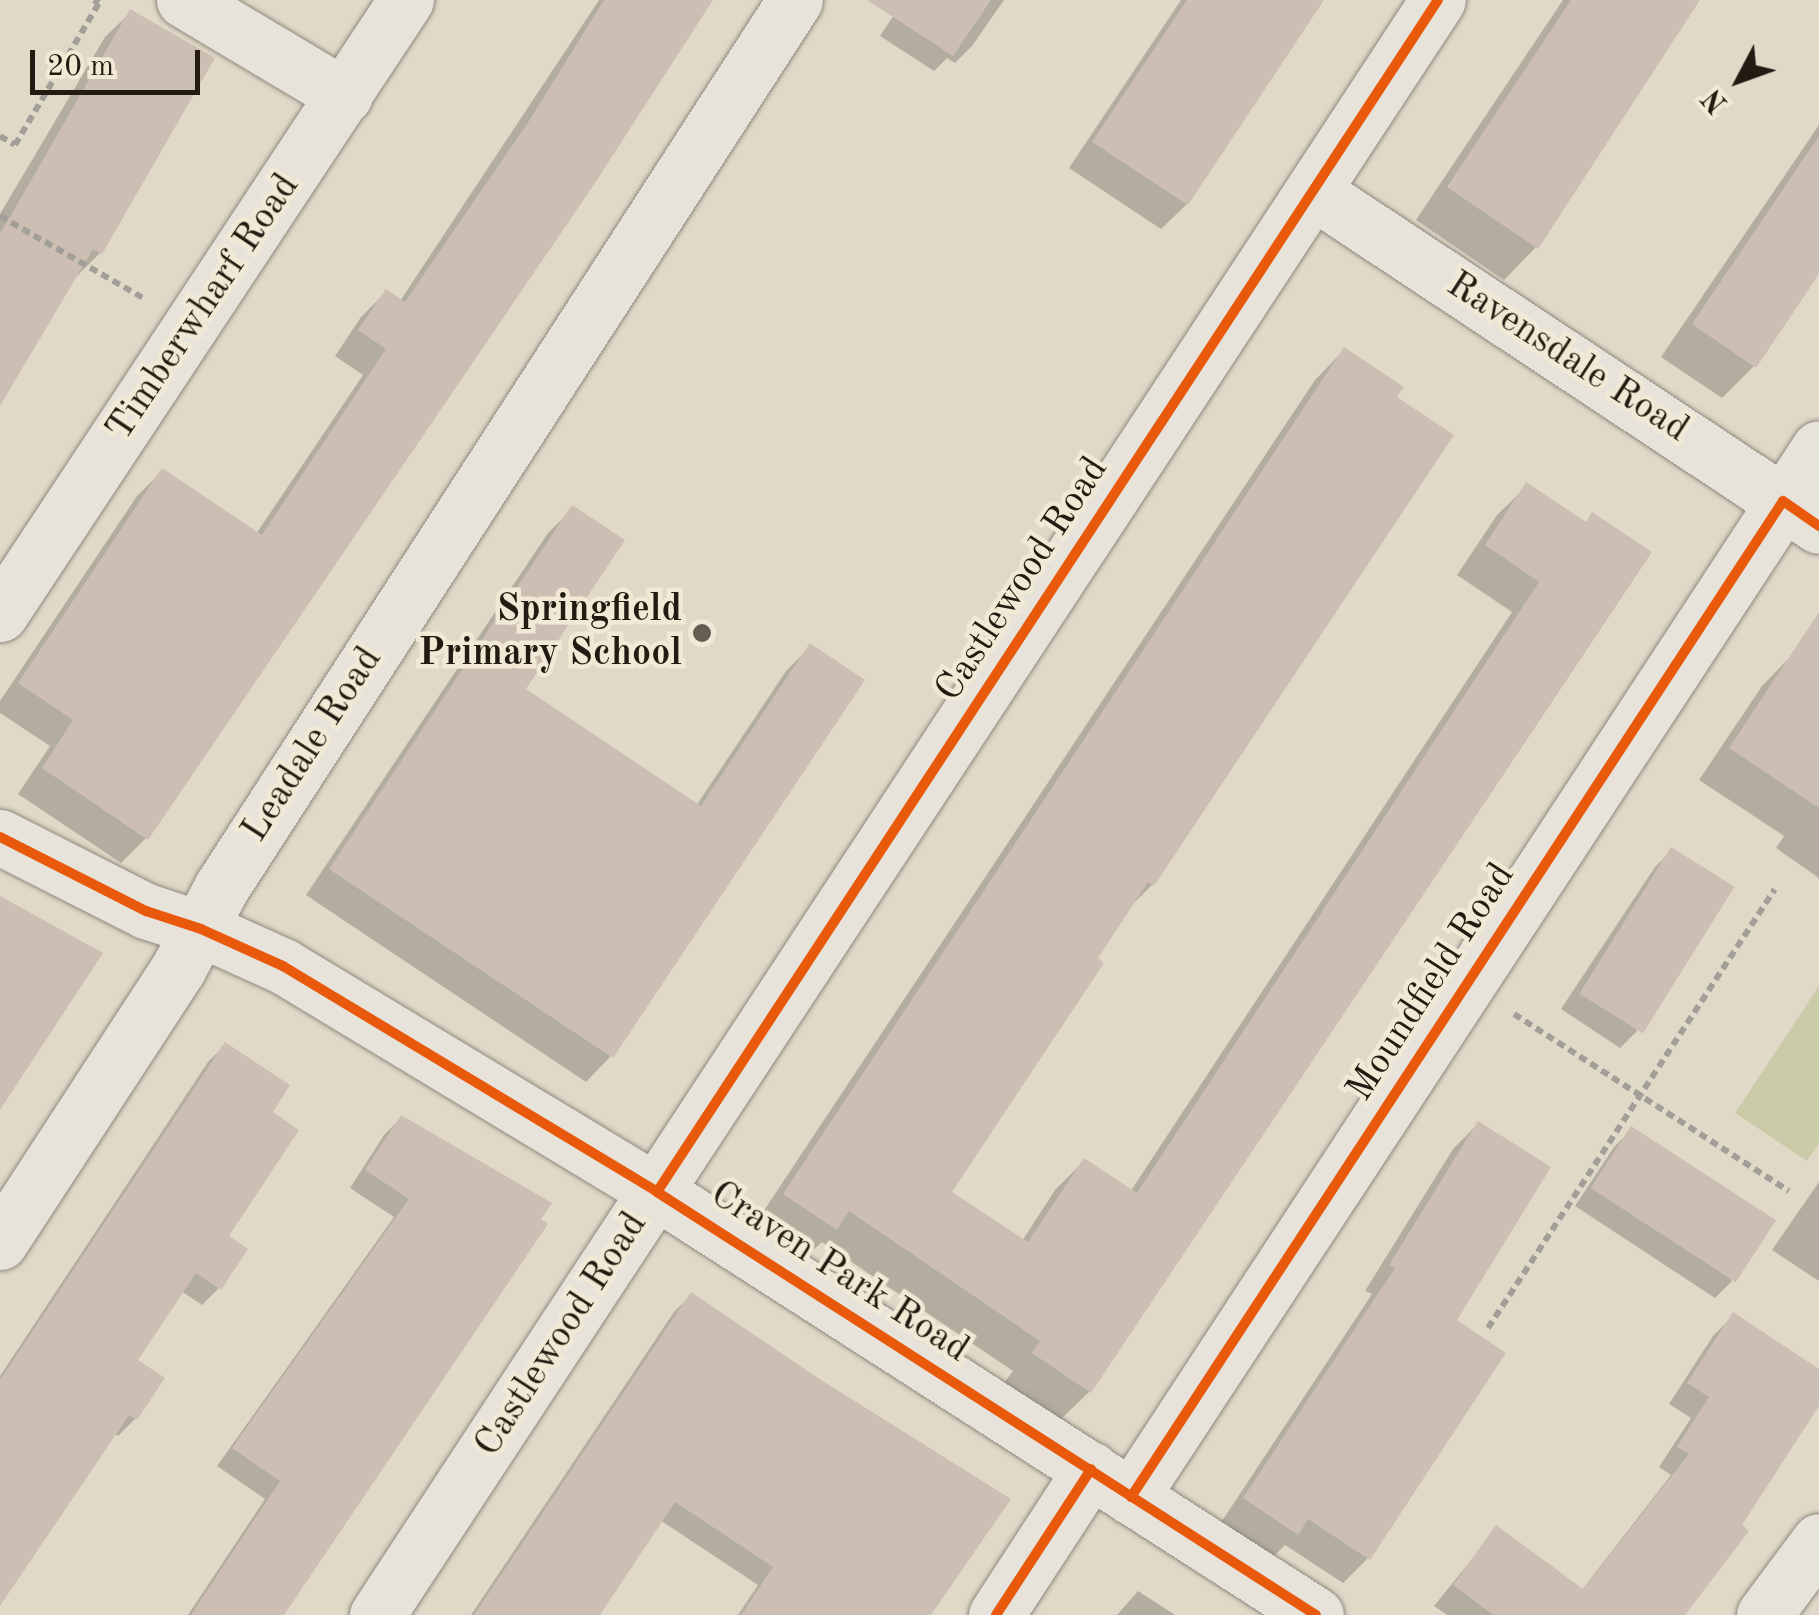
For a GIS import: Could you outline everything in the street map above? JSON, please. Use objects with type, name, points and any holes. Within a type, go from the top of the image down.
[{"type":"street","points":[[184,0],[345,96]]},
{"type":"street","name":"Leadale Road","points":[[0,1242],[201,928],[221,888],[795,0]]},
{"type":"street","name":"Castlewood Road","points":[[377,1615],[1314,192],[1430,3]]},
{"type":"street","name":"Timberwharf Road","points":[[0,614],[345,96],[393,4]]},
{"type":"street","name":"Ravensdale Road","points":[[1314,192],[1801,514]]},
{"type":"street","name":"Moundfield Road","points":[[996,1615],[1111,1483],[1801,514],[1819,448]]},
{"type":"street","name":"Craven Park Road","points":[[0,838],[146,911],[201,928],[283,966],[657,1192],[1316,1615]]},
{"type":"street","points":[[1764,1615],[1819,1540]]},
{"type":"path","points":[[0,136],[15,144],[99,3],[94,0]]},
{"type":"path","points":[[0,216],[192,326]]},
{"type":"path","points":[[1488,1328],[1775,888]]},
{"type":"path","points":[[1467,984],[1789,1191]]},
{"type":"green space","points":[[1819,986],[1819,1143],[1807,1161],[1735,1113]]},
{"type":"building","points":[[604,0],[713,0],[595,183],[148,840],[42,768],[73,720],[18,683],[162,468],[262,535],[386,349],[358,330],[386,289],[405,302],[531,118]]},
{"type":"building","points":[[867,0],[991,0],[953,56]]},
{"type":"building","points":[[1187,0],[1324,0],[1188,205],[1092,142]]},
{"type":"building","points":[[1571,0],[1700,0],[1538,249],[1447,187]]},
{"type":"building","points":[[130,9],[215,58],[102,254],[93,249],[0,406],[0,234]]},
{"type":"building","points":[[1819,136],[1819,274],[1756,368],[1692,324]]},
{"type":"building","points":[[1344,347],[1404,387],[1397,397],[1454,435],[1154,886],[1148,882],[1098,958],[1104,963],[952,1192],[1028,1242],[1084,1158],[1137,1193],[1539,582],[1485,545],[1526,482],[1586,522],[1592,512],[1652,552],[1091,1393],[1032,1353],[1040,1341],[849,1211],[837,1230],[783,1194]]},
{"type":"building","points":[[572,505],[625,540],[526,689],[701,806],[810,643],[865,680],[613,1058],[329,869]]},
{"type":"building","points":[[1819,612],[1819,808],[1729,748]]},
{"type":"building","points":[[1671,847],[1735,887],[1643,1033],[1579,994]]},
{"type":"building","points":[[0,896],[103,953],[0,1110]]},
{"type":"building","points":[[225,1042],[290,1085],[273,1112],[299,1130],[229,1236],[248,1249],[221,1290],[196,1273],[138,1360],[165,1378],[137,1420],[129,1415],[0,1606],[0,1380]]},
{"type":"building","points":[[401,1115],[552,1203],[541,1219],[548,1224],[284,1615],[191,1615],[280,1481],[232,1448],[409,1199],[365,1170]]},
{"type":"building","points":[[1478,1121],[1551,1167],[1457,1320],[1506,1353],[1370,1560],[1308,1519],[1298,1535],[1243,1498],[1395,1268],[1389,1265]]},
{"type":"building","points":[[1631,1126],[1776,1220],[1736,1282],[1591,1188]]},
{"type":"building","points":[[691,1292],[818,1378],[1011,1499],[931,1615],[741,1615],[773,1567],[675,1502],[600,1615],[474,1615]]},
{"type":"building","points":[[1733,1312],[1819,1369],[1819,1406],[1742,1525],[1749,1531],[1685,1615],[1493,1615],[1453,1585],[1496,1525],[1583,1589],[1689,1454],[1677,1447],[1709,1397],[1687,1383]]},
{"type":"cycle path","points":[[657,1192],[1438,0]]},
{"type":"cycle path","points":[[1131,1497],[1783,501],[1819,526]]},
{"type":"cycle path","points":[[0,837],[146,911],[201,929],[283,966],[657,1192],[1316,1615]]},
{"type":"cycle path","points":[[996,1615],[1091,1469]]},
{"type":"place","name":"Springfield Primary School","points":[[702,633]]}]
